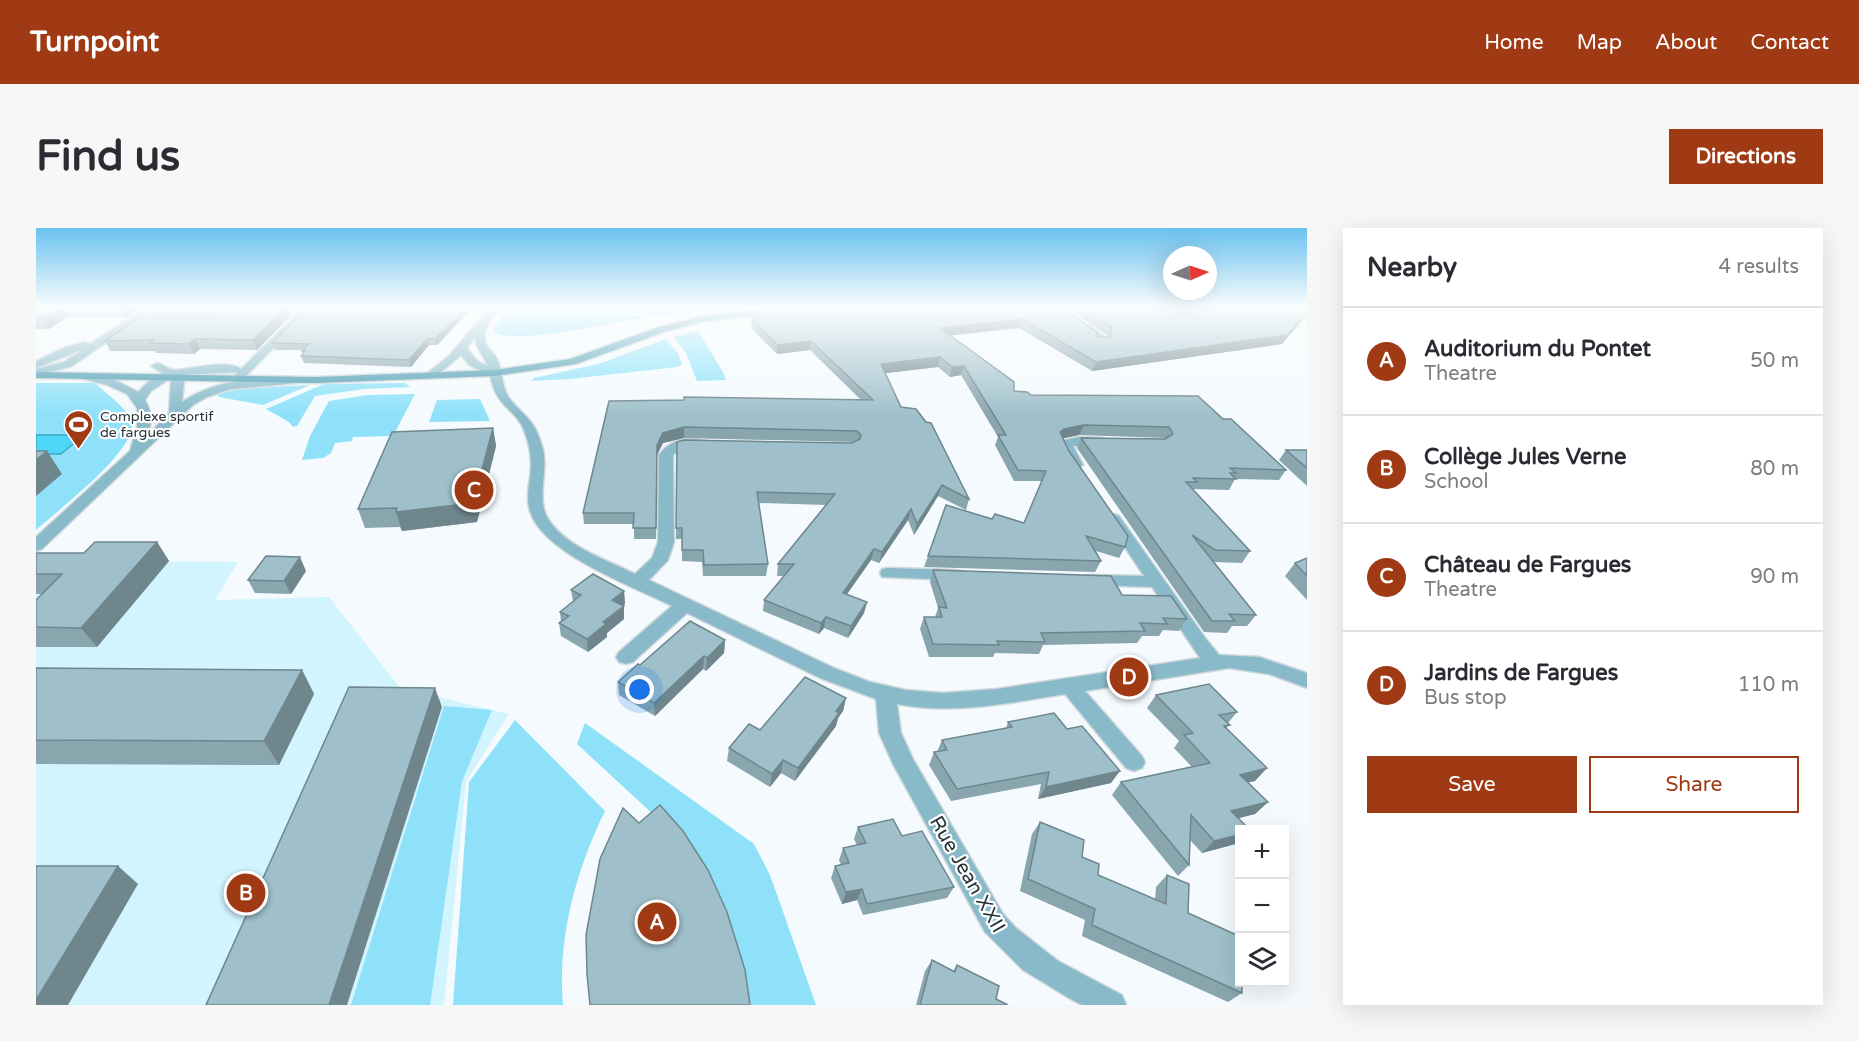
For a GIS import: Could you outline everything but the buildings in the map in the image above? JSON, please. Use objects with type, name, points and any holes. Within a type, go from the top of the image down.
[{"type":"main road","points":[[37,369],[68,364],[168,373],[240,372],[316,380],[494,373],[572,362],[624,343]]},
{"type":"main road","points":[[37,369],[51,375],[240,372],[431,375]]},
{"type":"street","points":[[240,372],[271,343]]},
{"type":"street","points":[[431,375],[445,366],[466,343]]},
{"type":"street","points":[[481,343],[492,361],[503,398],[528,423],[533,434],[537,451],[535,498],[537,513],[545,528],[561,543],[578,553],[827,673],[886,693],[926,700],[971,701],[1215,663],[1248,661],[1283,670],[1307,681]]},
{"type":"street","points":[[68,364],[96,344]]},
{"type":"street","points":[[37,369],[70,349],[96,344]]},
{"type":"street","points":[[462,348],[473,363],[494,373]]},
{"type":"street","points":[[139,400],[149,385],[168,373],[178,383],[175,414]]},
{"type":"street","points":[[80,375],[117,384],[139,400],[145,419],[137,452]]},
{"type":"street","points":[[36,546],[195,397],[225,386],[316,380]]},
{"type":"street","points":[[1085,478],[1065,444],[1079,441],[1113,442]]},
{"type":"street","points":[[637,581],[659,563],[664,554],[666,454],[669,448],[684,444],[716,444]]},
{"type":"street","points":[[1107,509],[1199,644],[1215,663]]},
{"type":"street","points":[[888,573],[970,576]]},
{"type":"street","points":[[1075,579],[1157,582]]},
{"type":"street","points":[[626,657],[684,605]]},
{"type":"street","points":[[1070,687],[1134,762]]},
{"type":"street","name":"Rue Jean XXII","points":[[886,693],[890,733],[904,764],[994,923],[1009,943],[1030,960],[1060,979],[1112,1005]]},
{"type":"shaded area","points":[[654,343],[669,343],[682,364],[677,367],[531,381],[534,378],[598,364]]},
{"type":"shaded area","points":[[679,343],[705,343],[726,380],[697,381],[686,353]]},
{"type":"shaded area","name":"Complexe sportif de fargues","points":[[36,383],[95,383],[122,407],[132,423],[130,435],[109,464],[94,480],[36,530]]},
{"type":"shaded area","points":[[405,383],[410,387],[364,389],[315,396],[297,426],[293,427],[289,422],[266,409],[324,384]]},
{"type":"shaded area","points":[[310,385],[263,405],[219,397],[217,394],[238,389]]},
{"type":"shaded area","points":[[415,394],[393,436],[353,437],[352,441],[335,443],[331,453],[323,458],[302,460],[310,436],[329,401],[368,395]]},
{"type":"shaded area","points":[[480,399],[490,421],[429,422],[437,400]]},
{"type":"shaded area","points":[[36,435],[84,435],[61,454],[36,454]]},
{"type":"shaded area","points":[[108,561],[238,562],[215,600],[329,597],[400,688],[509,714],[466,782],[444,1005],[36,1005],[36,573]]},
{"type":"shaded area","points":[[444,706],[492,710],[462,781],[430,1005],[351,1005]]},
{"type":"shaded area","points":[[515,720],[605,811],[585,857],[571,905],[563,955],[563,1005],[453,1005],[469,782]]},
{"type":"shaded area","points":[[585,723],[754,844],[770,875],[816,1005],[751,1005],[727,925],[655,816],[577,744]]},
{"type":"place","name":"Complexe sportif de fargues","points":[[79,450]]},
{"type":"place","name":"Château de Fargues","points":[[474,490]]},
{"type":"place","name":"Jardins de Fargues","points":[[1129,677]]},
{"type":"place","name":"Collège Jules Verne","points":[[246,893]]},
{"type":"place","name":"Auditorium du Pontet","points":[[657,922]]}]
